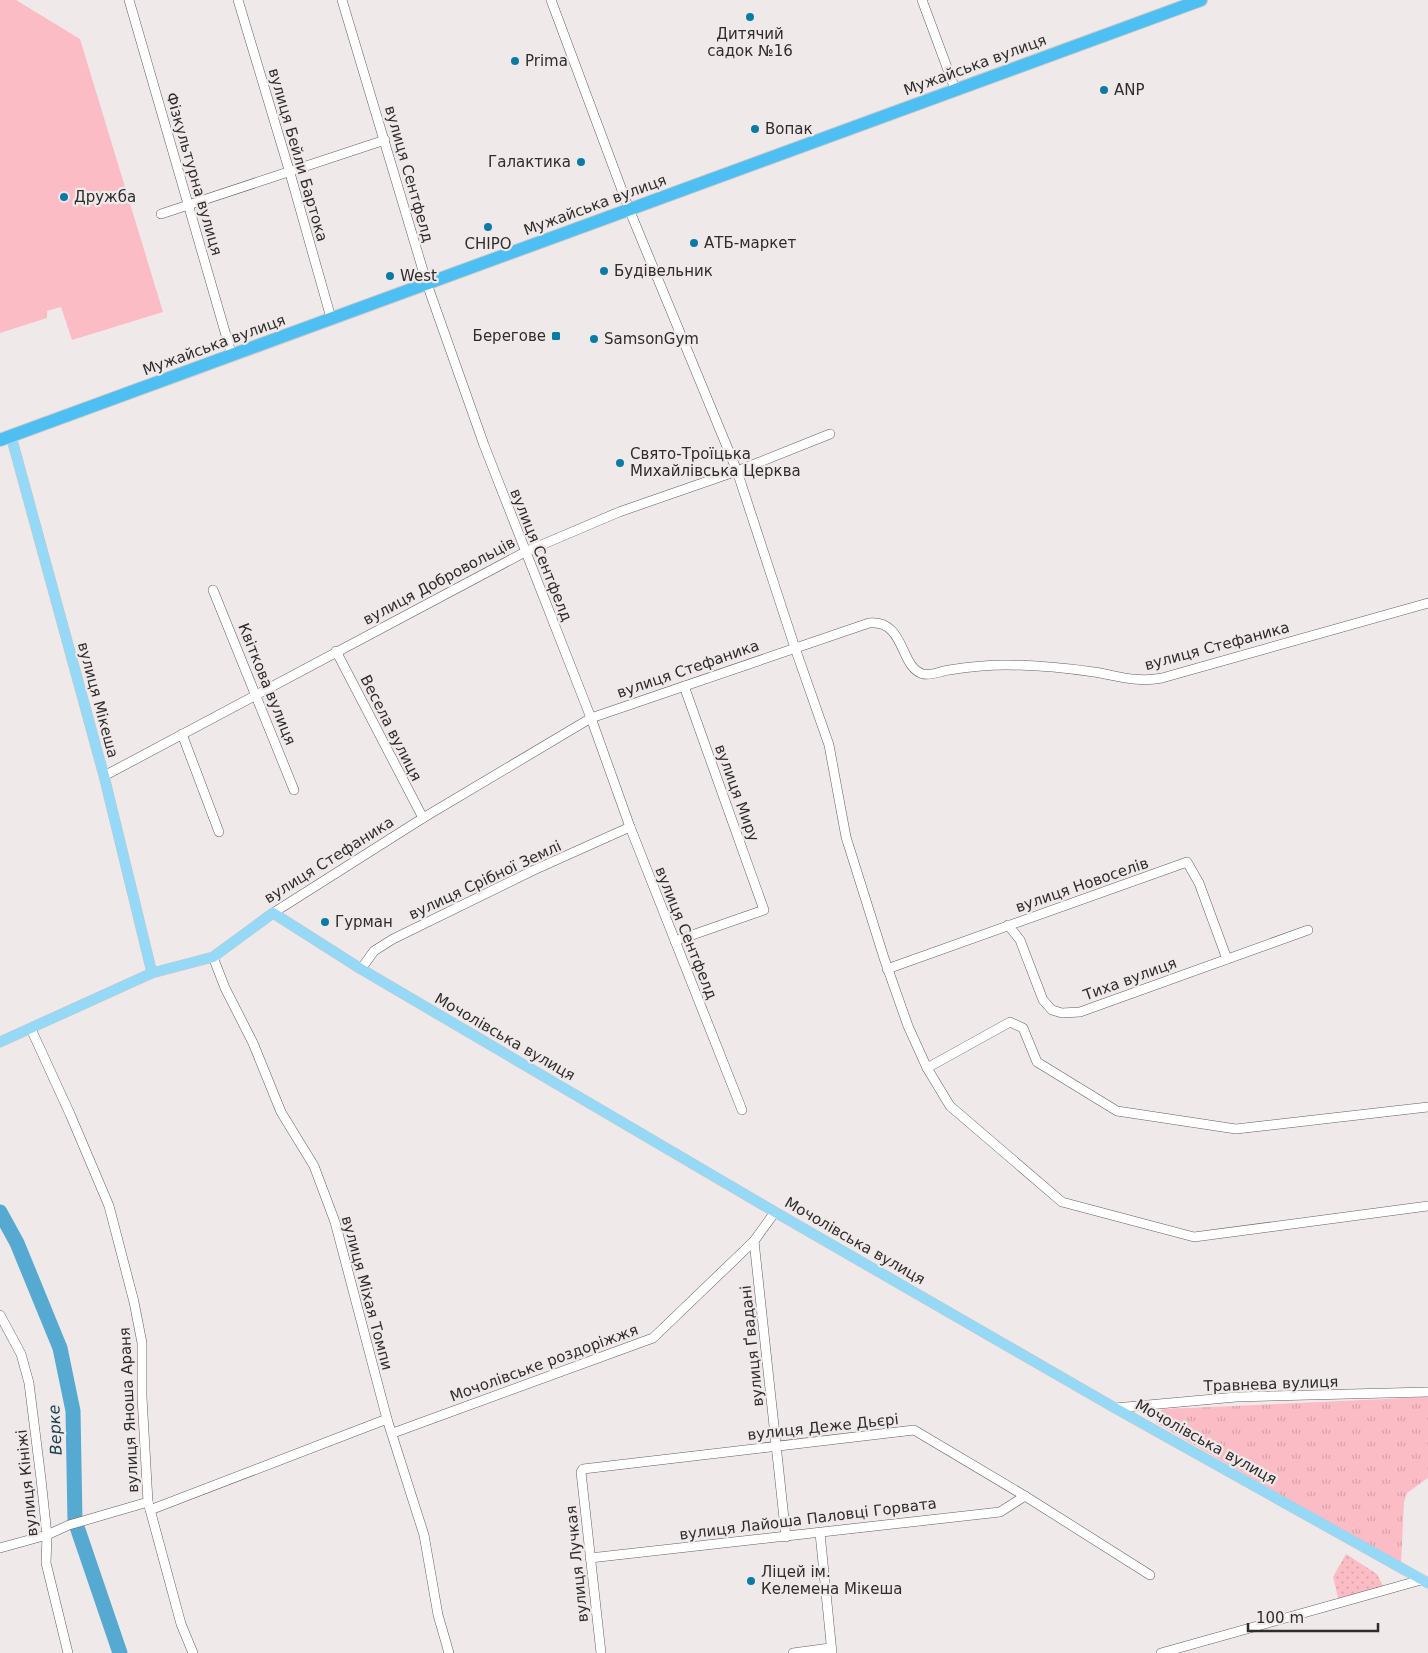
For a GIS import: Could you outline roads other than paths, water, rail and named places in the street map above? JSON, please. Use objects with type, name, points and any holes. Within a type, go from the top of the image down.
[{"type":"highway","name":"Мужайська вулиця","points":[[5,438],[1201,0]]},
{"type":"main road","name":"вулиця Мікеша","points":[[5,438],[104,776],[152,973]]},
{"type":"main road","name":"вулиця Стефаника","points":[[0,1042],[152,973],[213,957],[273,913]]},
{"type":"main road","name":"Мочолівська вулиця","points":[[273,913],[361,969],[775,1212],[1115,1408],[1425,1582]]},
{"type":"street","name":"Фізкультурна вулиця","points":[[129,0],[232,356]]},
{"type":"street","name":"вулиця Бейли Бартока","points":[[238,0],[331,318]]},
{"type":"street","name":"вулиця Сентфелд","points":[[342,0],[427,284],[524,552],[591,718],[630,827],[742,1110]]},
{"type":"street","points":[[551,0],[629,209],[737,471],[829,745],[846,837],[887,969],[908,1026],[927,1068],[950,1106],[1062,1202],[1194,1237],[1428,1206]]},
{"type":"street","points":[[922,0],[955,89]]},
{"type":"street","points":[[160,214],[190,206],[385,140]]},
{"type":"street","name":"вулиця Добровольців","points":[[104,776],[256,693],[524,552],[619,512],[737,471],[830,434]]},
{"type":"street","name":"Квіткова вулиця","points":[[213,590],[294,790]]},
{"type":"street","name":"вулиця Стефаника","points":[[273,913],[423,818],[591,718],[869,623],[878,622],[887,626],[897,637],[914,670],[925,674],[1005,665],[1046,666],[1143,682],[1428,603]]},
{"type":"street","name":"Весела вулиця","points":[[336,651],[423,818]]},
{"type":"street","name":"вулиця Миру","points":[[675,941],[764,910],[684,686]]},
{"type":"street","points":[[182,734],[219,832]]},
{"type":"street","name":"вулиця Срібної Землі","points":[[361,969],[374,952],[393,939],[534,870],[630,827]]},
{"type":"street","name":"вулиця Новоселів","points":[[887,969],[1187,862],[1199,883],[1227,959]]},
{"type":"street","name":"Тиха вулиця","points":[[1008,925],[1020,940],[1043,1000],[1052,1010],[1062,1013],[1080,1012],[1308,930]]},
{"type":"street","name":"вулиця Міхая Томпи","points":[[213,957],[225,988],[253,1043],[281,1112],[314,1166],[335,1222],[387,1419],[393,1432],[424,1535],[438,1615],[449,1653]]},
{"type":"street","points":[[927,1068],[1010,1022],[1023,1028],[1037,1062],[1117,1111],[1236,1129],[1428,1106]]},
{"type":"street","name":"вулиця Яноша Араня","points":[[31,1029],[109,1206],[134,1302],[142,1343],[142,1397],[149,1506],[182,1624],[193,1653]]},
{"type":"street","name":"Мочолівське роздоріжжя","points":[[393,1432],[654,1338],[754,1241],[775,1212]]},
{"type":"street","name":"вулиця Ґвадані","points":[[754,1241],[778,1445],[786,1537]]},
{"type":"street","name":"вулиця Кініжі","points":[[0,1315],[21,1354],[29,1383],[47,1535],[46,1563],[68,1653]]},
{"type":"street","name":"Травнева вулиця","points":[[1115,1408],[1236,1397],[1428,1392]]},
{"type":"street","points":[[0,1548],[47,1535],[69,1525],[149,1506],[387,1419]]},
{"type":"street","name":"вулиця Деже Дьєрі","points":[[582,1472],[583,1469],[914,1430],[1025,1496],[1150,1575]]},
{"type":"street","name":"вулиця Лучкая","points":[[582,1472],[601,1653]]},
{"type":"street","name":"вулиця Лайоша Паловці Горвата","points":[[590,1558],[1000,1512],[1025,1496]]},
{"type":"street","points":[[793,1653],[831,1651],[820,1532]]},
{"type":"street","points":[[1161,1653],[1425,1582]]},
{"type":"waterway","name":"Верке","points":[[0,1212],[17,1243],[60,1348],[73,1411],[75,1521],[120,1653]]},
{"type":"place","name":"Дитячий садок №16","points":[[750,17]]},
{"type":"place","name":"Prima","points":[[515,61]]},
{"type":"place","name":"ANP","points":[[1104,90]]},
{"type":"place","name":"Вопак","points":[[755,129]]},
{"type":"place","name":"Галактика","points":[[581,162]]},
{"type":"place","name":"Дружба","points":[[64,197]]},
{"type":"place","name":"CHIPO","points":[[488,227]]},
{"type":"place","name":"АТБ-маркет","points":[[694,243]]},
{"type":"place","name":"Будівельник","points":[[604,271]]},
{"type":"place","name":"West","points":[[390,276]]},
{"type":"place","name":"Берегове","points":[[556,336]]},
{"type":"place","name":"SamsonGym","points":[[594,339]]},
{"type":"place","name":"Свято-Троїцька Михайлівська Церква","points":[[620,463]]},
{"type":"place","name":"Гурман","points":[[325,922]]},
{"type":"place","name":"Ліцей ім. Келемена Мікеша","points":[[751,1581]]}]
